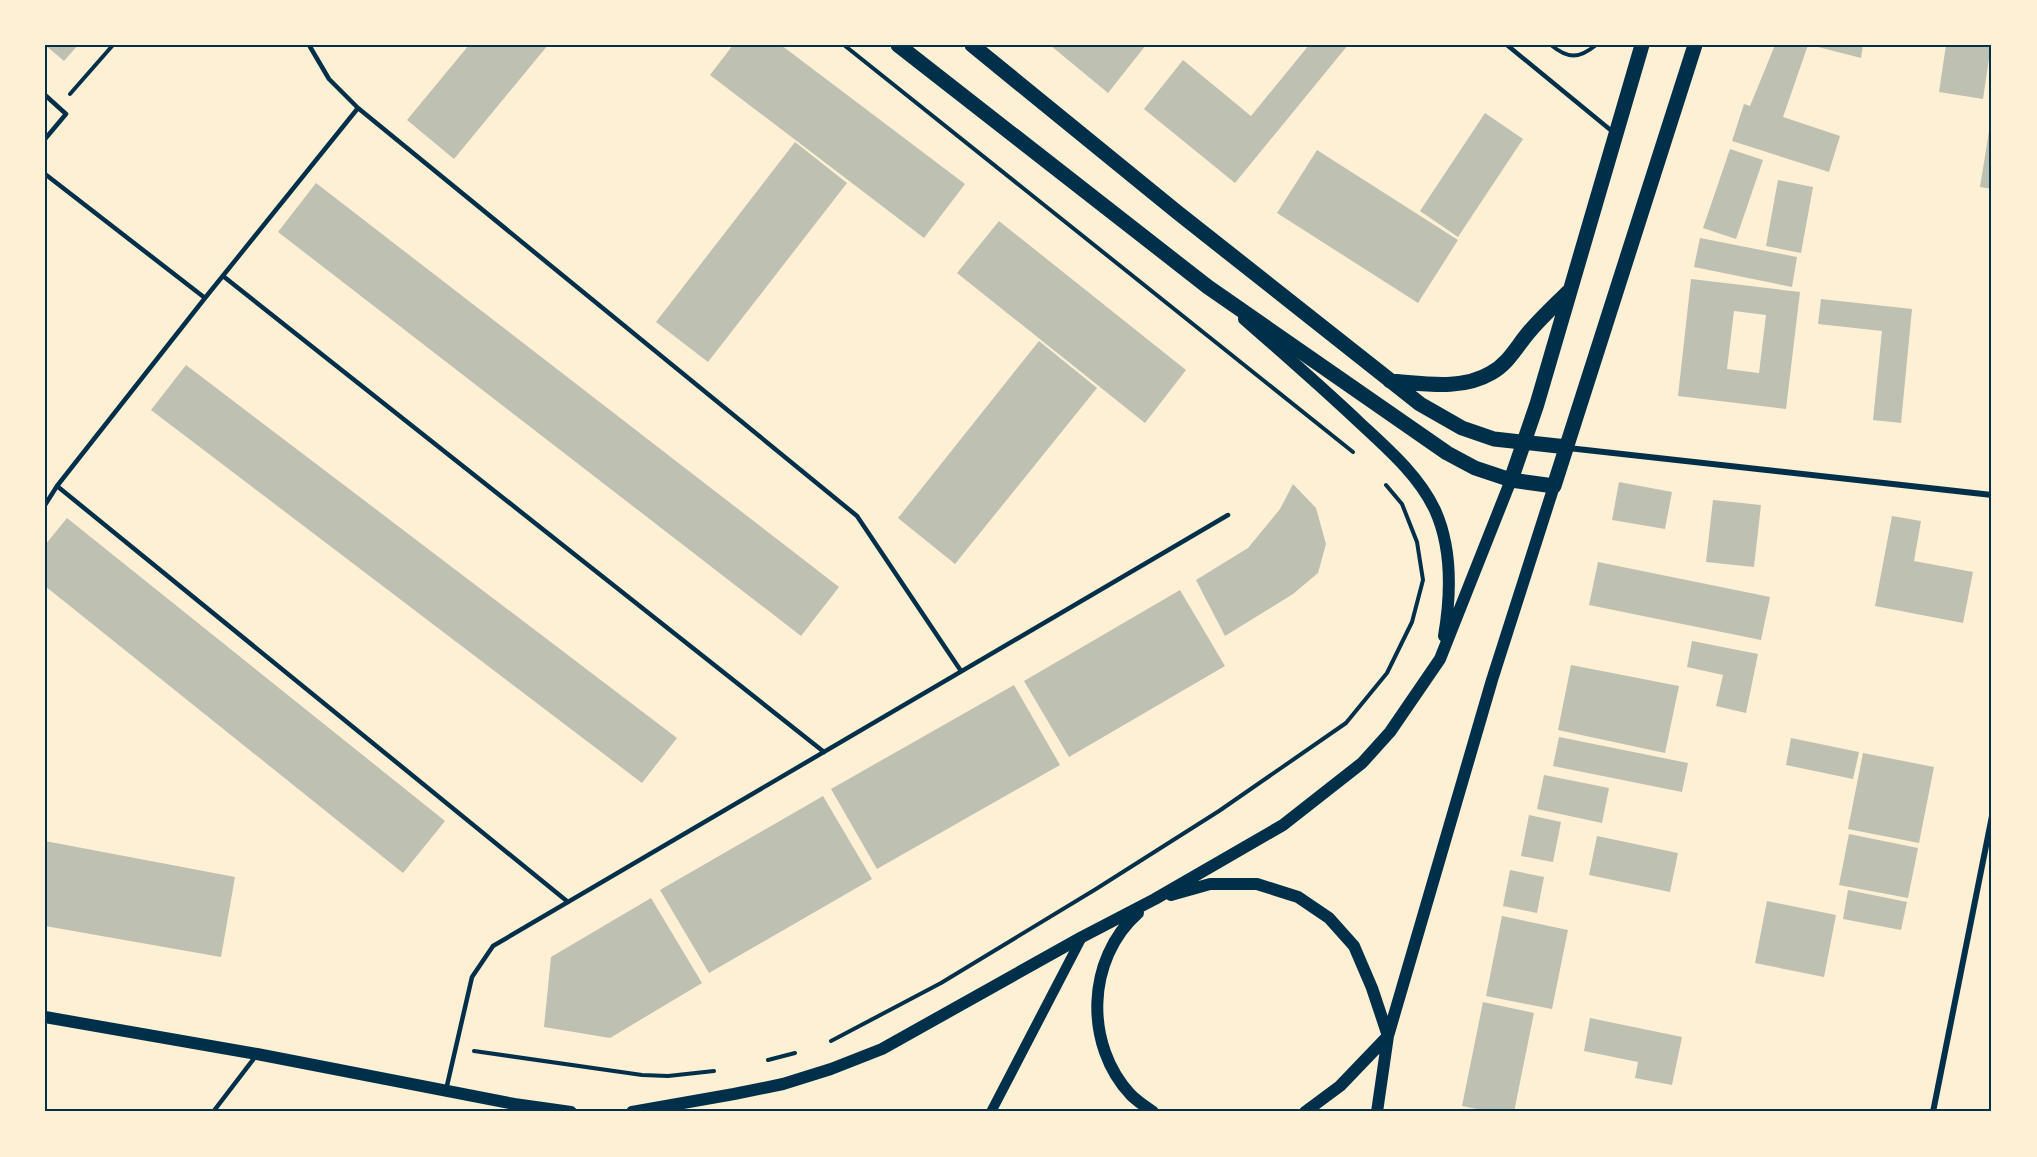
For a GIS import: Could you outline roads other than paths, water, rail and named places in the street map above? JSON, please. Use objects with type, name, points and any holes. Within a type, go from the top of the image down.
[{"type":"main road","points":[[898,45],[1208,287],[1446,453],[1475,468],[1511,480],[1554,486]]},
{"type":"main road","points":[[972,45],[1419,404],[1462,428],[1494,439],[1567,447]]},
{"type":"main road","points":[[632,1112],[783,1083],[831,1069],[882,1049],[1082,937],[1155,899],[1282,825],[1362,763],[1390,732],[1440,659],[1511,480],[1524,444],[1642,45]]},
{"type":"main road","points":[[1377,1112],[1388,1036],[1492,680],[1695,45]]},
{"type":"main road","points":[[1208,287],[1362,424],[1397,458],[1420,485],[1435,510],[1444,536],[1449,566],[1449,604],[1440,659]]},
{"type":"main road","points":[[1388,381],[1440,385],[1464,382],[1491,374],[1514,354],[1528,333],[1570,289]]},
{"type":"main road","points":[[1153,1112],[1131,1095],[1110,1064],[1097,1029],[1097,991],[1107,955],[1127,923],[1155,899],[1210,884],[1257,884],[1298,897],[1329,918],[1354,946],[1372,987],[1388,1036]]},
{"type":"main road","points":[[45,1017],[257,1054],[446,1091],[512,1108],[571,1112]]},
{"type":"main road","points":[[1305,1112],[1340,1086],[1388,1036]]},
{"type":"street","points":[[1567,447],[1992,495]]},
{"type":"street","points":[[1933,1112],[1992,816]]},
{"type":"street","points":[[991,1112],[1082,937]]},
{"type":"lane","points":[[309,45],[329,79],[358,108],[857,516],[962,671]]},
{"type":"lane","points":[[1507,45],[1615,134]]},
{"type":"lane","points":[[45,95],[66,114],[45,139]]},
{"type":"lane","points":[[45,505],[57,486],[205,298],[358,108]]},
{"type":"lane","points":[[45,174],[205,298]]},
{"type":"lane","points":[[223,276],[825,752]]},
{"type":"lane","points":[[57,486],[567,903]]},
{"type":"lane","points":[[446,1091],[472,977],[493,946],[1228,515]]},
{"type":"lane","points":[[213,1112],[257,1054]]}]
